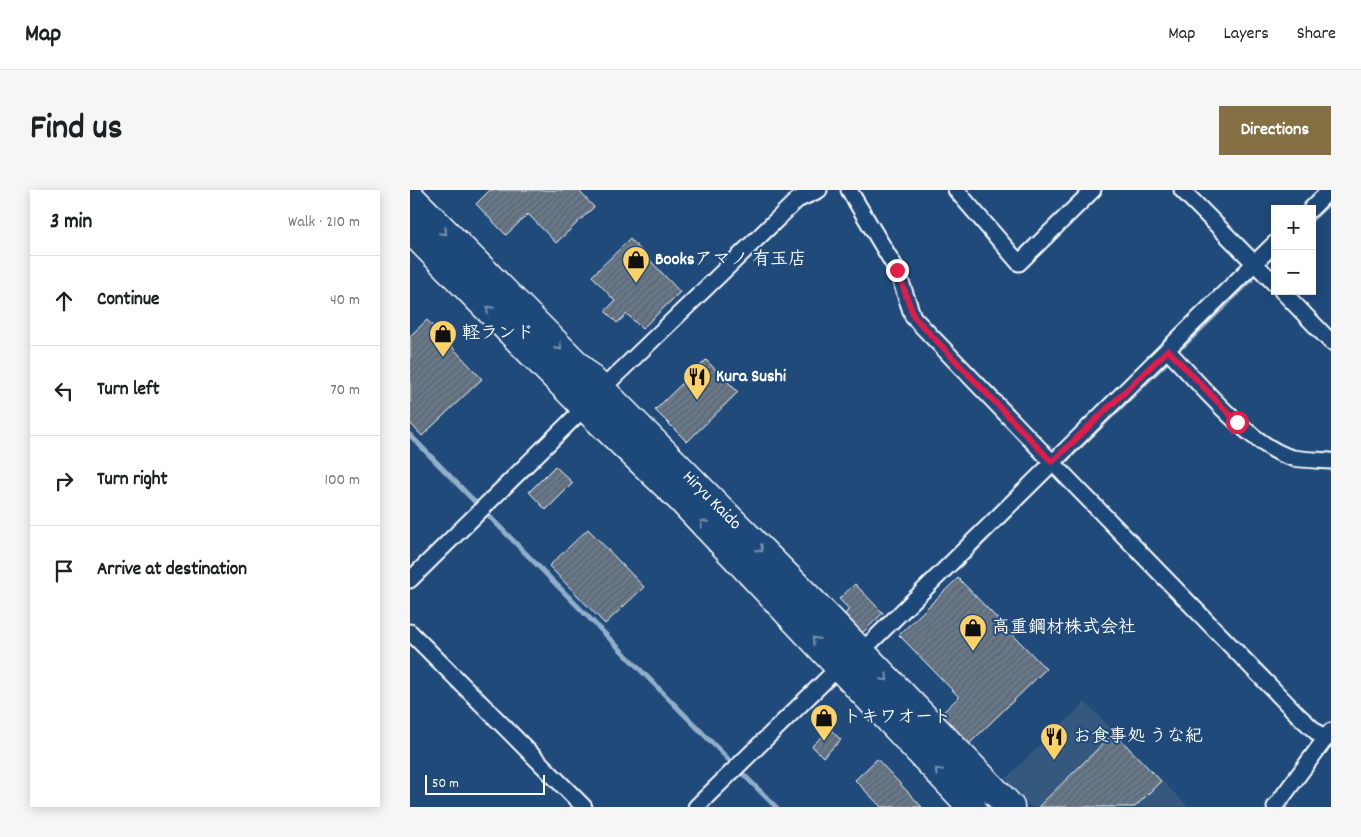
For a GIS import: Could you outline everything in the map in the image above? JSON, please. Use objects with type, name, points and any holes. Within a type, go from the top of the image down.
[{"type":"highway","name":"Hiryu Kaido","points":[[410,197],[594,399],[681,499],[1010,807]]},
{"type":"highway","name":"Hiryu Kaido","points":[[410,229],[594,399]]},
{"type":"highway","name":"Hiryu Kaido","points":[[850,659],[972,807]]},
{"type":"street","points":[[410,580],[594,399],[792,195],[819,190]]},
{"type":"street","points":[[849,190],[897,270],[914,317],[1299,716],[1328,735],[1279,806]]},
{"type":"street","points":[[956,190],[1019,263],[1093,190]]},
{"type":"street","points":[[1182,190],[1271,280]]},
{"type":"street","points":[[1315,205],[1330,190]]},
{"type":"street","points":[[696,807],[1168,350],[1271,247]]},
{"type":"street","points":[[1286,295],[1331,342]]},
{"type":"street","points":[[1168,350],[1237,422],[1265,444],[1291,457],[1331,462]]},
{"type":"street","points":[[410,632],[584,807]]},
{"type":"shaded area","points":[[1085,702],[1188,807],[1031,807],[1005,779]]},
{"type":"building","points":[[490,190],[578,190],[594,207],[556,243],[528,214],[506,235],[476,204]]},
{"type":"building","name":"Booksアマノ 有玉店","points":[[630,239],[680,292],[642,329],[627,314],[617,323],[605,311],[615,301],[592,276]]},
{"type":"building","points":[[427,320],[482,379],[422,436],[410,423],[410,336]]},
{"type":"building","name":"Kura Sushi","points":[[706,360],[738,392],[687,442],[655,410]]},
{"type":"building","points":[[555,466],[573,483],[546,510],[529,492]]},
{"type":"building","points":[[588,529],[644,587],[605,624],[549,566]]},
{"type":"building","name":"高重鋼材株式会社","points":[[958,578],[1046,669],[968,745],[939,716],[959,697],[899,635]]},
{"type":"building","points":[[855,584],[883,613],[862,633],[845,614],[849,609],[839,599]]},
{"type":"building","points":[[830,729],[841,740],[823,757],[812,746]]},
{"type":"building","points":[[1114,733],[1161,781],[1135,807],[1038,807]]},
{"type":"building","points":[[877,759],[922,807],[881,807],[855,780]]},
{"type":"waterway","points":[[1316,215],[1331,201]]},
{"type":"waterway","points":[[1183,346],[1251,280]]},
{"type":"waterway","points":[[1064,462],[1170,359]]},
{"type":"waterway","points":[[410,435],[477,504]]},
{"type":"waterway","points":[[487,514],[731,762]]},
{"type":"waterway","points":[[958,567],[1011,514]]},
{"type":"waterway","points":[[744,775],[776,807]]},
{"type":"place","name":"Booksアマノ 有玉店","points":[[636,284]]},
{"type":"place","name":"軽ランド","points":[[443,358]]},
{"type":"place","name":"Kura Sushi","points":[[697,401]]},
{"type":"place","name":"高重鋼材株式会社","points":[[973,652]]},
{"type":"place","name":"トキワオート","points":[[824,742]]},
{"type":"place","name":"お食事処 うな紀","points":[[1054,761]]},
{"type":"route","points":[[897,270],[914,317],[1052,462],[1168,350],[1237,422]]}]
